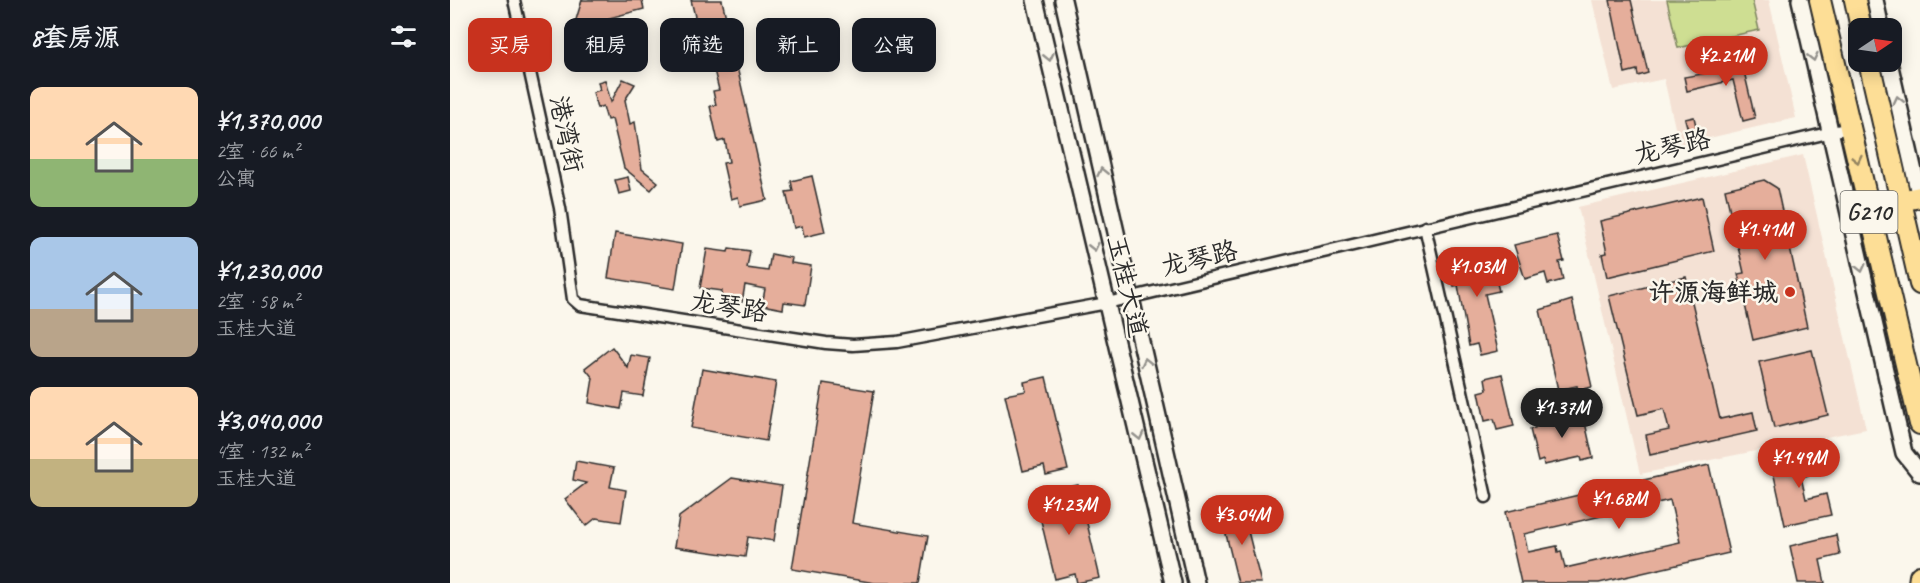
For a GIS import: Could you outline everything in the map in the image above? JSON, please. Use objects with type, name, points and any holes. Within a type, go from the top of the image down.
[{"type":"highway","name":"G210","points":[[1820,0],[1840,130],[1920,424]]},
{"type":"highway","points":[[1855,0],[1859,18]]},
{"type":"highway","name":"G210","points":[[1871,72],[1920,284]]},
{"type":"highway","points":[[1900,201],[1920,197]]},
{"type":"highway","points":[[1919,583],[1920,576]]},
{"type":"main road","name":"玉桂大道","points":[[1035,0],[1173,583]]},
{"type":"main road","name":"玉桂大道","points":[[1063,0],[1196,583]]},
{"type":"main road","points":[[1800,0],[1840,130],[1904,453],[1920,472]]},
{"type":"main road","points":[[1875,0],[1879,18]]},
{"type":"main road","points":[[1891,72],[1920,197]]},
{"type":"street","name":"港湾街","points":[[514,0],[560,208]]},
{"type":"street","name":"龙琴路","points":[[560,208],[573,299],[580,305],[853,345],[897,342],[1107,303],[1840,130]]},
{"type":"street","points":[[1425,227],[1486,496]]},
{"type":"shaded area","points":[[1592,0],[1769,0],[1796,118],[1679,145],[1664,79],[1613,90]]},
{"type":"shaded area","points":[[1803,155],[1866,429],[1640,474],[1578,207]]},
{"type":"green space","points":[[1667,0],[1752,0],[1759,30],[1678,48]]},
{"type":"building","points":[[582,0],[642,0],[644,9],[609,18],[577,18]]},
{"type":"building","points":[[691,0],[722,0],[726,18],[695,18]]},
{"type":"building","points":[[1610,0],[1631,0],[1648,73],[1638,76],[1637,70],[1625,73]]},
{"type":"building","points":[[1743,67],[1755,118],[1743,121],[1733,80],[1687,91],[1684,77]]},
{"type":"building","points":[[714,72],[738,72],[767,200],[740,206],[738,197],[731,199],[723,163],[729,162],[725,140],[718,142],[710,106],[716,105],[713,91],[719,90]]},
{"type":"building","points":[[623,79],[635,84],[625,100],[630,124],[635,122],[642,169],[658,182],[651,190],[624,168],[612,119],[607,120],[603,106],[597,108],[593,92],[600,90],[598,82],[605,80],[611,102]]},
{"type":"building","points":[[1694,117],[1699,139],[1691,141],[1685,119]]},
{"type":"building","points":[[812,176],[825,232],[804,237],[802,226],[794,228],[786,192],[793,191],[791,181]]},
{"type":"building","points":[[628,177],[631,191],[619,194],[615,180]]},
{"type":"building","points":[[1764,180],[1777,188],[1807,327],[1753,340],[1738,274],[1744,273],[1725,189]]},
{"type":"building","points":[[1702,197],[1714,251],[1607,277],[1602,254],[1607,253],[1600,221]]},
{"type":"building","points":[[615,233],[682,244],[675,289],[608,278]]},
{"type":"building","points":[[1557,235],[1564,261],[1559,262],[1563,280],[1548,284],[1545,273],[1525,279],[1514,245]]},
{"type":"building","points":[[729,248],[750,251],[747,268],[768,271],[771,254],[792,258],[791,263],[811,266],[805,305],[784,302],[783,309],[762,305],[765,289],[745,285],[742,302],[721,298],[722,291],[700,288],[707,249],[728,252]]},
{"type":"building","points":[[1493,251],[1495,263],[1492,263],[1499,291],[1485,294],[1498,351],[1480,355],[1477,344],[1469,346],[1458,285],[1454,286],[1448,261]]},
{"type":"building","points":[[1686,277],[1720,419],[1753,412],[1757,431],[1650,455],[1646,435],[1669,430],[1664,409],[1638,415],[1609,296]]},
{"type":"building","points":[[1572,300],[1592,387],[1578,390],[1577,386],[1558,390],[1540,310]]},
{"type":"building","points":[[612,347],[628,368],[631,355],[650,358],[643,396],[624,393],[621,409],[589,403],[593,378],[585,368]]},
{"type":"building","points":[[1812,350],[1828,415],[1774,428],[1759,362]]},
{"type":"building","points":[[702,369],[776,382],[766,441],[691,428]]},
{"type":"building","points":[[1502,374],[1514,426],[1497,430],[1494,419],[1485,421],[1479,392],[1487,390],[1485,378]]},
{"type":"building","points":[[1046,377],[1068,470],[1046,475],[1044,466],[1023,471],[1005,395],[1026,391],[1024,382]]},
{"type":"building","points":[[823,383],[874,391],[852,523],[928,536],[920,583],[875,583],[792,569]]},
{"type":"building","points":[[1582,409],[1593,458],[1582,461],[1581,457],[1544,465],[1543,460],[1538,462],[1530,429],[1535,428],[1535,424],[1571,416],[1570,412]]},
{"type":"building","points":[[1817,452],[1821,472],[1801,477],[1806,499],[1826,494],[1831,515],[1785,525],[1771,462]]},
{"type":"building","points":[[576,461],[614,468],[610,487],[626,490],[621,522],[596,518],[586,526],[565,499],[586,483],[573,480]]},
{"type":"building","points":[[1709,465],[1729,553],[1599,583],[1521,583],[1505,512]],"holes":[[[1670,500],[1680,542],[1565,568],[1561,551],[1558,552],[1557,546],[1528,552],[1524,534]]]},
{"type":"building","points":[[732,478],[782,486],[774,541],[748,537],[745,557],[674,547],[679,517]]},
{"type":"building","points":[[1078,485],[1100,578],[1077,583],[1075,574],[1055,579],[1037,504],[1058,499],[1056,490]]},
{"type":"building","points":[[1253,511],[1257,529],[1248,531],[1261,583],[1238,583],[1222,518]]},
{"type":"building","points":[[1836,535],[1840,555],[1820,560],[1825,583],[1798,583],[1790,546]]},
{"type":"place","name":"许源海鲜城","points":[[1790,292]]}]
